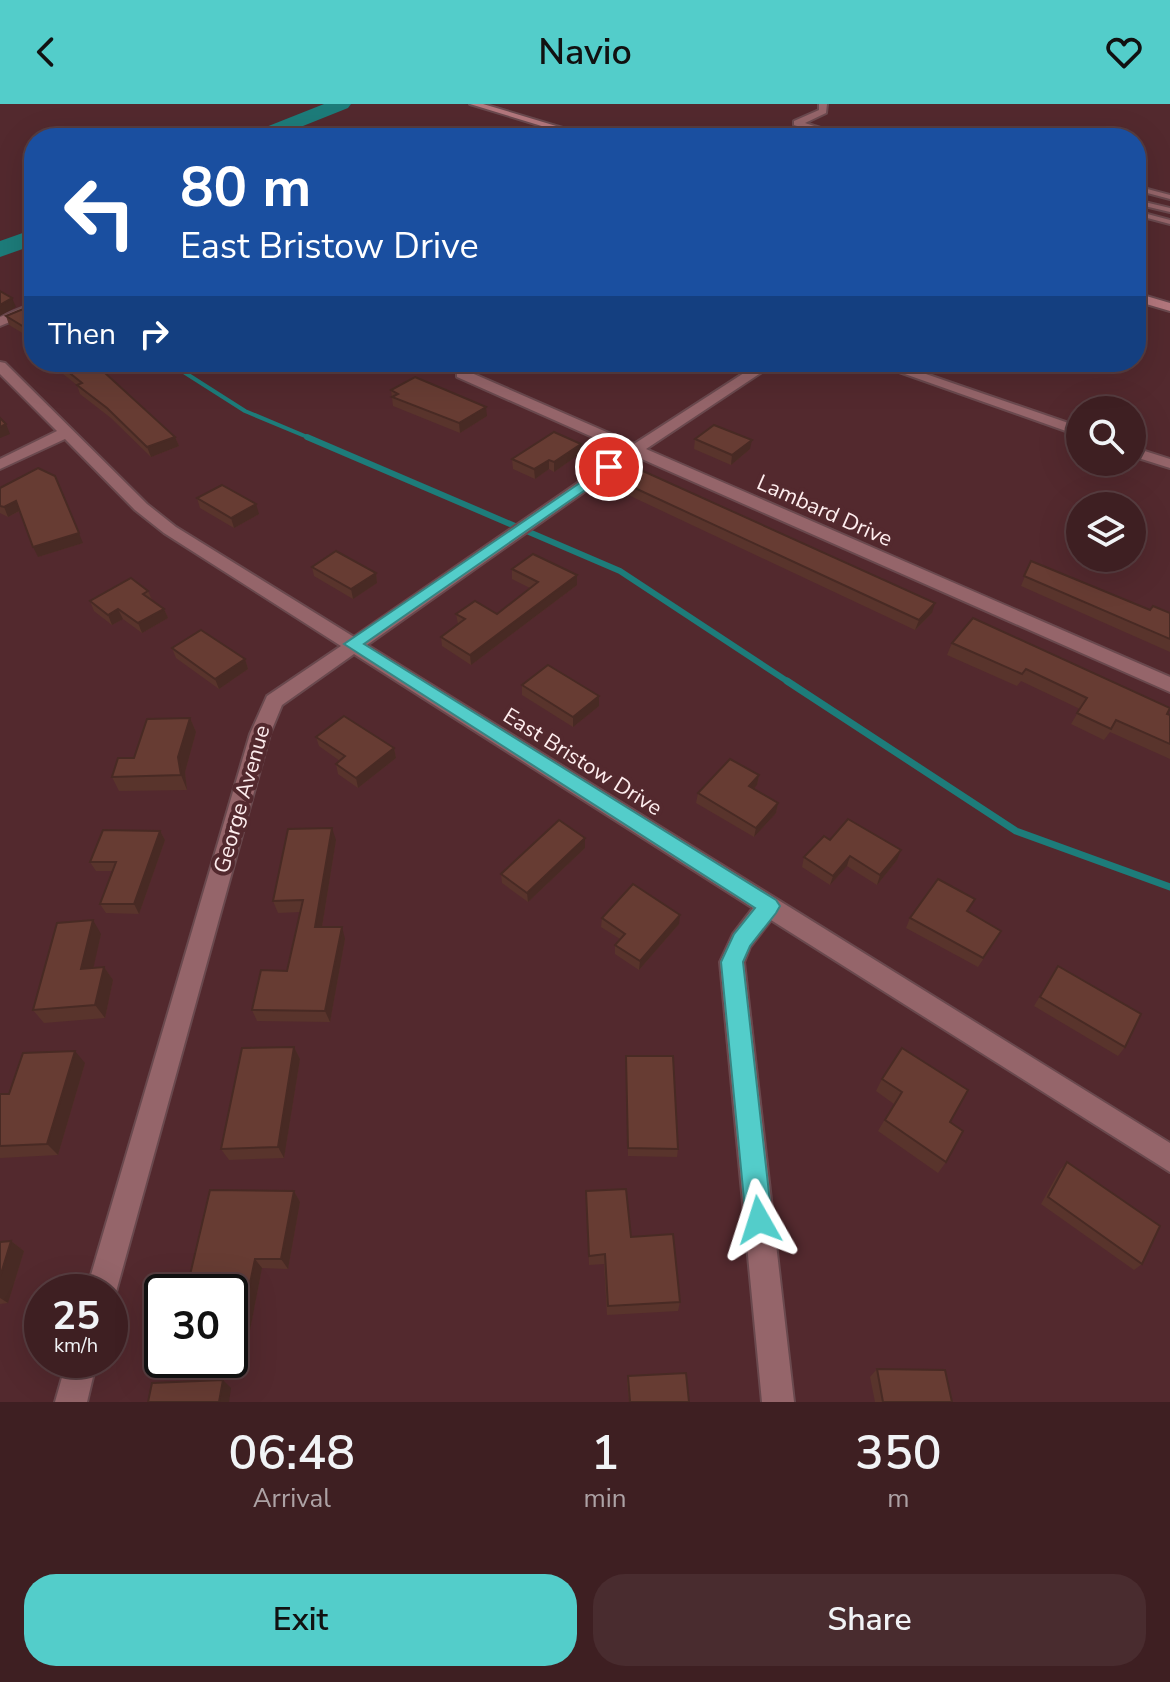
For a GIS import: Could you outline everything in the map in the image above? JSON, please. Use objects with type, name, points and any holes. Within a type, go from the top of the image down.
[{"type":"street","points":[[474,104],[557,128]]},
{"type":"street","points":[[813,128],[797,123],[823,111],[823,104]]},
{"type":"street","points":[[1146,300],[1170,307]]},
{"type":"street","points":[[0,322],[24,311]]},
{"type":"street","name":"East Bristow Drive","points":[[0,366],[159,522],[1170,1158]]},
{"type":"street","name":"George Avenue","points":[[106,1274],[265,718],[279,695],[634,450],[755,372]]},
{"type":"street","points":[[907,372],[1066,427]]},
{"type":"street","name":"Lambard Drive","points":[[462,374],[1170,685]]},
{"type":"street","points":[[0,465],[67,432]]},
{"type":"street","points":[[1146,456],[1170,464]]},
{"type":"street","points":[[769,906],[741,941],[732,962],[778,1402]]},
{"type":"street","points":[[71,1402],[77,1378]]},
{"type":"lane","points":[[1146,191],[1170,197]]},
{"type":"lane","points":[[1146,204],[1170,210]]},
{"type":"lane","points":[[1146,216],[1170,222]]},
{"type":"building","points":[[0,291],[12,298],[0,305]]},
{"type":"building","points":[[24,309],[24,327],[6,316]]},
{"type":"building","points":[[68,372],[104,372],[175,437],[147,447],[107,408],[77,385],[82,383]]},
{"type":"building","points":[[415,377],[486,407],[459,423],[392,397],[398,394],[391,390]]},
{"type":"building","points":[[714,425],[752,440],[732,455],[695,439]]},
{"type":"building","points":[[554,432],[581,444],[554,462],[549,460],[534,469],[512,459]]},
{"type":"building","points":[[38,468],[55,476],[79,533],[33,547],[16,501],[0,506],[0,488]]},
{"type":"building","points":[[643,471],[935,603],[919,620],[624,483]]},
{"type":"building","points":[[222,485],[256,504],[231,518],[197,498]]},
{"type":"building","points":[[336,551],[376,573],[351,589],[312,567]]},
{"type":"building","points":[[533,554],[577,575],[470,655],[441,637],[465,619],[456,614],[475,601],[497,614],[538,582],[512,569]]},
{"type":"building","points":[[1031,561],[1150,610],[1153,606],[1170,613],[1170,639],[1024,576]]},
{"type":"building","points":[[131,578],[148,591],[143,594],[164,609],[138,623],[118,609],[108,615],[90,601]]},
{"type":"building","points":[[973,618],[1170,708],[1167,714],[1170,715],[1170,744],[1116,720],[1111,729],[1077,713],[1087,698],[1026,669],[1022,674],[952,643]]},
{"type":"building","points":[[201,630],[245,659],[215,679],[172,648]]},
{"type":"building","points":[[548,665],[599,696],[573,717],[522,685]]},
{"type":"building","points":[[344,716],[394,748],[356,778],[336,764],[345,756],[316,737]]},
{"type":"building","points":[[190,718],[178,757],[181,775],[112,777],[118,758],[134,758],[147,719]]},
{"type":"building","points":[[730,759],[759,775],[749,786],[778,803],[756,828],[698,793]]},
{"type":"building","points":[[848,819],[901,850],[880,875],[850,856],[833,876],[804,857],[824,836],[830,840]]},
{"type":"building","points":[[559,820],[585,838],[527,893],[501,874]]},
{"type":"building","points":[[332,828],[315,927],[342,927],[325,1011],[252,1010],[261,970],[287,971],[303,900],[273,901],[288,829]]},
{"type":"building","points":[[103,830],[160,831],[134,904],[100,904],[116,862],[90,862]]},
{"type":"building","points":[[938,879],[975,899],[967,911],[1001,931],[983,958],[910,918]]},
{"type":"building","points":[[633,884],[680,915],[640,961],[615,945],[625,934],[602,918]]},
{"type":"building","points":[[93,920],[81,969],[104,967],[95,1005],[33,1010],[57,923]]},
{"type":"building","points":[[1058,966],[1141,1014],[1125,1047],[1040,997]]},
{"type":"building","points":[[294,1047],[278,1147],[221,1149],[242,1048]]},
{"type":"building","points":[[902,1048],[968,1090],[950,1122],[963,1131],[946,1162],[885,1120],[902,1092],[882,1079]]},
{"type":"building","points":[[75,1051],[47,1144],[0,1146],[0,1094],[9,1094],[23,1053]]},
{"type":"building","points":[[626,1056],[673,1056],[678,1149],[628,1148]]},
{"type":"building","points":[[1067,1162],[1160,1226],[1142,1264],[1048,1197]]},
{"type":"building","points":[[626,1189],[631,1237],[673,1234],[680,1302],[608,1306],[605,1254],[589,1256],[586,1191]]},
{"type":"building","points":[[210,1190],[294,1191],[281,1259],[255,1259],[248,1293],[248,1274],[190,1274]]},
{"type":"building","points":[[11,1241],[0,1277],[0,1242]]},
{"type":"building","points":[[877,1369],[945,1370],[952,1402],[883,1402]]},
{"type":"building","points":[[686,1373],[689,1402],[630,1402],[628,1376]]},
{"type":"building","points":[[223,1380],[219,1402],[148,1402],[152,1383]]},
{"type":"waterway","points":[[280,128],[341,104]]},
{"type":"waterway","points":[[0,250],[24,240]]},
{"type":"waterway","points":[[184,372],[245,411],[312,439]]},
{"type":"waterway","points":[[307,437],[620,571],[790,683]]},
{"type":"waterway","points":[[787,681],[1016,831],[1170,887]]},
{"type":"route","points":[[609,467],[352,644],[769,906],[741,941],[732,962],[759,1220]]}]
